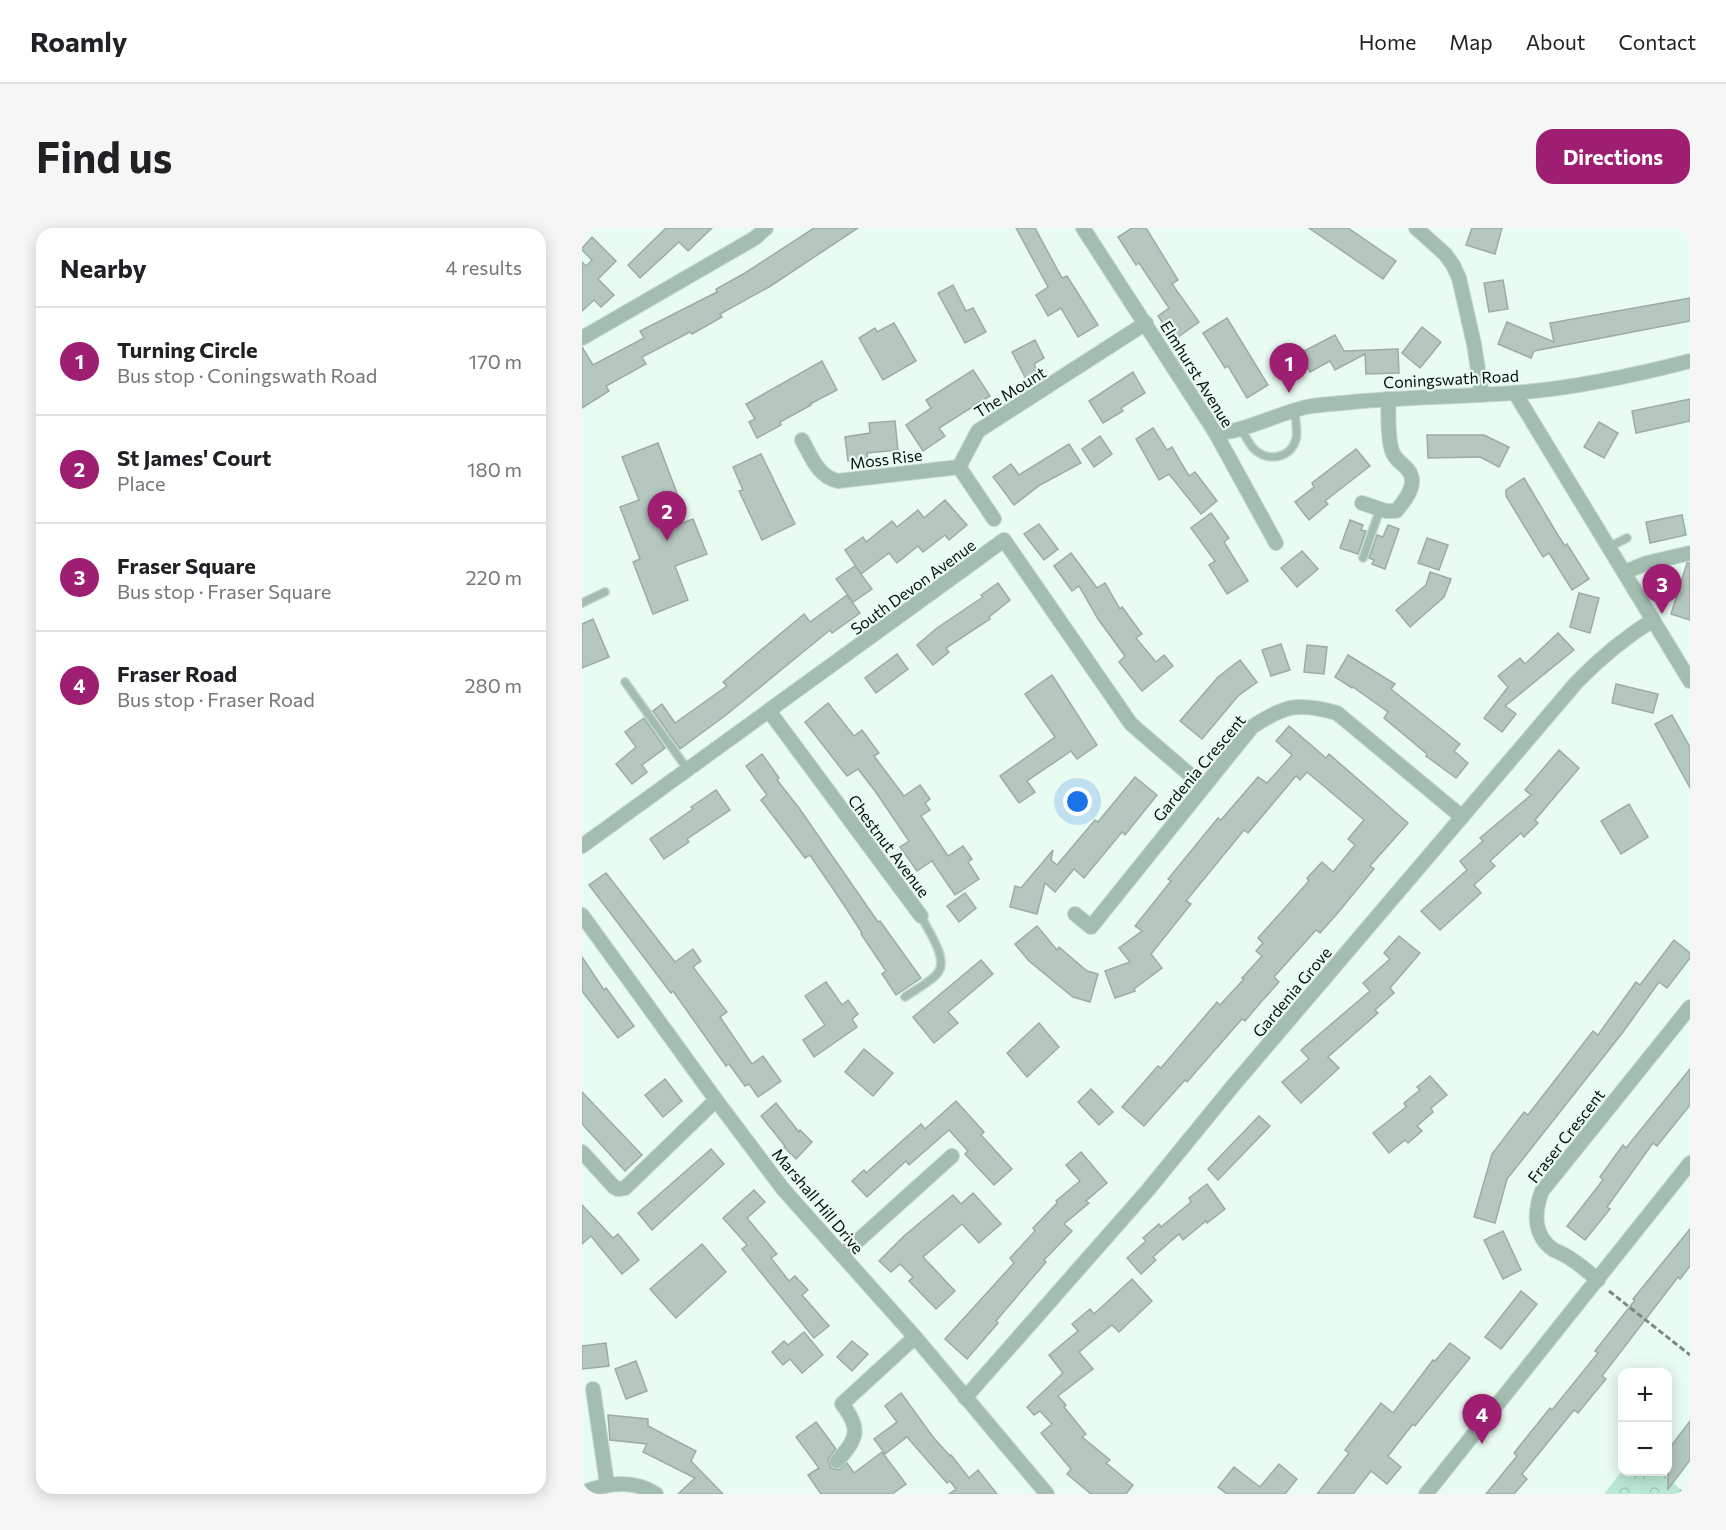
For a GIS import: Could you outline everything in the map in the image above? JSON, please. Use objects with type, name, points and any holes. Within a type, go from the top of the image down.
[{"type":"street","points":[[582,338],[750,233],[766,228]]},
{"type":"street","name":"Elmhurst Avenue","points":[[1083,228],[1215,432],[1276,543]]},
{"type":"street","points":[[1416,228],[1445,254],[1459,278],[1474,344],[1482,395]]},
{"type":"street","name":"The Mount","points":[[959,467],[978,431],[1146,323]]},
{"type":"street","name":"Coningswath Road","points":[[1215,432],[1223,433],[1241,429],[1270,417],[1307,407],[1388,399],[1515,393],[1612,379],[1690,361]]},
{"type":"street","points":[[1515,393],[1690,681]]},
{"type":"street","points":[[1362,503],[1396,511],[1410,490],[1412,480],[1410,472],[1397,461],[1392,451],[1388,399]]},
{"type":"street","name":"Moss Rise","points":[[801,440],[821,473],[829,479],[838,481],[959,467]]},
{"type":"street","points":[[959,467],[994,519]]},
{"type":"street","name":"South Devon Avenue","points":[[582,846],[1004,540],[1131,724],[1203,786]]},
{"type":"street","points":[[1625,572],[1647,563],[1690,553]]},
{"type":"street","name":"Gardenia Grove","points":[[965,1398],[1148,1190],[1576,683],[1601,657],[1627,636],[1653,620]]},
{"type":"street","name":"Gardenia Crescent","points":[[1075,914],[1091,927],[1252,727],[1275,712],[1295,707],[1315,706],[1337,712],[1462,818]]},
{"type":"street","name":"Chestnut Avenue","points":[[769,711],[921,916]]},
{"type":"street","name":"Marshall Hill Drive","points":[[582,915],[783,1189],[915,1337],[1047,1494]]},
{"type":"street","name":"Fraser Crescent","points":[[1597,1280],[1572,1259],[1552,1249],[1540,1235],[1536,1221],[1536,1206],[1542,1191],[1690,1007]]},
{"type":"street","points":[[582,1152],[614,1187],[625,1188],[716,1100]]},
{"type":"street","points":[[842,1255],[952,1156]]},
{"type":"street","points":[[1426,1494],[1690,1163]]},
{"type":"street","points":[[837,1461],[850,1448],[856,1429],[854,1419],[842,1404],[915,1337]]},
{"type":"street","points":[[593,1389],[607,1484]]},
{"type":"street","points":[[582,1493],[607,1484],[639,1486],[656,1494]]},
{"type":"lane","points":[[1241,429],[1254,449],[1266,456],[1276,458],[1289,452],[1296,439],[1295,411]]},
{"type":"lane","points":[[1363,558],[1380,509]]},
{"type":"lane","points":[[1609,547],[1627,538]]},
{"type":"lane","points":[[582,603],[605,592]]},
{"type":"lane","points":[[626,682],[688,770]]},
{"type":"lane","name":"Chestnut Avenue","points":[[905,997],[938,974],[942,964],[939,952],[921,916]]},
{"type":"path","points":[[1597,1280],[1690,1355]]},
{"type":"green space","points":[[1618,1476],[1666,1476],[1686,1494],[1604,1494]]},
{"type":"building","points":[[666,228],[712,228],[688,251],[679,242],[640,278],[628,265]]},
{"type":"building","points":[[814,228],[858,228],[769,287],[720,314],[722,317],[642,357],[646,364],[606,386],[609,391],[582,408],[582,347],[593,365],[644,338],[640,331],[717,292],[716,289]]},
{"type":"building","points":[[1016,228],[1035,228],[1062,278],[1067,276],[1098,325],[1078,337],[1061,308],[1048,316],[1036,295],[1048,287]]},
{"type":"building","points":[[1132,228],[1146,228],[1178,280],[1172,284],[1199,322],[1174,340],[1158,316],[1169,308],[1139,263],[1136,265],[1118,237]]},
{"type":"building","points":[[1309,228],[1348,228],[1396,261],[1383,279]]},
{"type":"building","points":[[1472,228],[1502,228],[1495,254],[1466,245]]},
{"type":"building","points":[[592,237],[616,261],[598,279],[614,295],[601,307],[594,300],[582,311],[582,262],[586,266],[592,260],[582,248]]},
{"type":"building","points":[[1503,280],[1508,309],[1489,312],[1484,283]]},
{"type":"building","points":[[953,285],[966,311],[973,308],[986,332],[965,343],[938,293]]},
{"type":"building","points":[[1690,298],[1690,321],[1534,351],[1531,358],[1498,344],[1507,322],[1554,342],[1550,323]]},
{"type":"building","points":[[1227,318],[1268,385],[1247,398],[1228,366],[1225,368],[1203,333]]},
{"type":"building","points":[[894,323],[916,361],[883,380],[859,338],[875,328],[877,332]]},
{"type":"building","points":[[1422,327],[1441,342],[1420,368],[1402,353]]},
{"type":"building","points":[[1335,335],[1344,351],[1398,349],[1399,373],[1366,374],[1365,354],[1335,370],[1330,361],[1310,372],[1300,353]]},
{"type":"building","points":[[1035,340],[1044,358],[1034,364],[1038,372],[1026,379],[1012,352]]},
{"type":"building","points":[[822,361],[837,390],[780,422],[781,425],[757,438],[749,422],[755,419],[746,404]]},
{"type":"building","points":[[973,370],[990,396],[939,428],[945,436],[923,451],[906,425],[931,408],[926,400]]},
{"type":"building","points":[[1133,372],[1145,393],[1121,408],[1123,411],[1103,423],[1089,401]]},
{"type":"building","points":[[1690,399],[1690,421],[1636,433],[1632,411]]},
{"type":"building","points":[[895,421],[898,450],[867,453],[868,458],[848,461],[845,437],[870,433],[869,423]]},
{"type":"building","points":[[1599,422],[1618,433],[1604,458],[1584,447]]},
{"type":"building","points":[[1153,428],[1167,450],[1172,447],[1189,476],[1195,472],[1217,501],[1201,514],[1169,474],[1159,480],[1136,439]]},
{"type":"building","points":[[1427,435],[1484,435],[1509,447],[1499,467],[1480,457],[1428,458]]},
{"type":"building","points":[[1100,436],[1112,454],[1094,467],[1082,449]]},
{"type":"building","points":[[658,443],[677,493],[658,500],[669,528],[693,519],[707,554],[675,566],[688,600],[653,614],[633,562],[640,559],[620,507],[639,500],[622,457]]},
{"type":"building","points":[[1069,444],[1081,463],[1040,485],[1014,505],[993,477],[1011,464],[1019,475]]},
{"type":"building","points":[[1356,449],[1370,466],[1325,501],[1328,504],[1309,520],[1295,502],[1314,487],[1312,483]]},
{"type":"building","points":[[761,454],[795,524],[762,540],[739,491],[743,490],[733,467]]},
{"type":"building","points":[[1524,478],[1565,546],[1567,544],[1589,579],[1572,590],[1549,553],[1543,557],[1506,496],[1506,490]]},
{"type":"building","points":[[945,500],[967,525],[949,540],[945,535],[923,552],[918,546],[897,563],[889,553],[861,574],[845,550],[863,537],[866,542],[892,521],[897,527],[918,510],[924,518]]},
{"type":"building","points":[[1211,513],[1229,538],[1224,542],[1248,581],[1227,594],[1209,565],[1215,561],[1191,528]]},
{"type":"building","points":[[1682,515],[1686,535],[1650,543],[1646,522]]},
{"type":"building","points":[[1350,520],[1363,525],[1361,530],[1366,531],[1358,554],[1340,548]]},
{"type":"building","points":[[1039,524],[1058,549],[1044,560],[1024,534]]},
{"type":"building","points":[[1388,525],[1399,529],[1385,569],[1372,564],[1374,560],[1369,558],[1377,535],[1383,537]]},
{"type":"building","points":[[1427,538],[1448,545],[1439,570],[1418,563]]},
{"type":"building","points":[[1302,551],[1318,569],[1297,587],[1281,568]]},
{"type":"building","points":[[1071,553],[1097,588],[1105,583],[1120,609],[1122,607],[1142,634],[1136,638],[1156,662],[1164,655],[1173,666],[1142,691],[1119,662],[1125,656],[1098,619],[1079,586],[1072,591],[1054,566]]},
{"type":"building","points":[[1687,563],[1690,563],[1690,620],[1671,614]]},
{"type":"building","points":[[855,566],[872,589],[853,602],[836,579]]},
{"type":"building","points":[[1430,572],[1451,579],[1444,597],[1410,627],[1396,610],[1426,585]]},
{"type":"building","points":[[998,583],[1010,600],[989,617],[990,619],[946,648],[949,652],[933,665],[917,645],[937,628],[983,597],[981,595]]},
{"type":"building","points":[[1579,593],[1599,598],[1590,633],[1570,627]]},
{"type":"building","points":[[847,595],[860,613],[832,633],[830,630],[726,715],[680,749],[653,711],[662,704],[675,723],[727,686],[723,682],[804,614],[810,622]]},
{"type":"building","points":[[593,619],[609,657],[582,668],[582,624]]},
{"type":"building","points":[[1558,633],[1574,650],[1505,706],[1516,714],[1502,732],[1484,718],[1508,687],[1498,676],[1520,658],[1525,664]]},
{"type":"building","points":[[1281,644],[1290,670],[1271,676],[1262,650]]},
{"type":"building","points":[[1307,645],[1327,647],[1324,674],[1304,672]]},
{"type":"building","points":[[897,654],[908,669],[876,693],[865,678]]},
{"type":"building","points":[[1348,655],[1395,684],[1391,689],[1460,744],[1454,751],[1468,763],[1456,778],[1426,756],[1427,754],[1384,718],[1388,712],[1335,677]]},
{"type":"building","points":[[1240,660],[1257,682],[1238,696],[1202,739],[1180,721],[1218,677]]},
{"type":"building","points":[[1052,675],[1097,745],[1077,759],[1071,751],[1027,781],[1035,792],[1019,803],[1000,776],[1055,737],[1025,694]]},
{"type":"building","points":[[1616,684],[1658,694],[1653,713],[1612,703]]},
{"type":"building","points":[[828,703],[854,736],[862,730],[879,753],[874,756],[904,796],[920,785],[930,799],[925,803],[930,810],[921,816],[948,856],[963,846],[972,859],[968,862],[979,879],[955,895],[932,861],[917,871],[900,847],[909,841],[875,791],[858,769],[847,776],[805,722]]},
{"type":"building","points":[[1672,715],[1690,747],[1690,788],[1655,724]]},
{"type":"building","points":[[644,718],[665,748],[642,765],[647,772],[632,784],[616,764],[636,747],[625,732]]},
{"type":"building","points":[[1289,726],[1326,758],[1329,754],[1408,823],[1370,866],[1374,869],[1336,915],[1320,933],[1316,930],[1274,977],[1279,982],[1245,1021],[1242,1019],[1187,1082],[1185,1080],[1144,1126],[1122,1107],[1158,1066],[1161,1068],[1217,1002],[1220,1005],[1244,979],[1242,978],[1262,956],[1256,951],[1263,943],[1258,938],[1309,881],[1307,878],[1322,862],[1333,872],[1355,845],[1348,839],[1364,820],[1307,772],[1300,780],[1296,776],[1248,833],[1244,830],[1186,901],[1191,904],[1151,954],[1162,968],[1134,989],[1135,991],[1115,998],[1105,971],[1130,962],[1119,948],[1142,931],[1135,926],[1171,881],[1168,879],[1218,818],[1221,820],[1258,777],[1267,783],[1292,755],[1276,741]]},
{"type":"building","points":[[1559,750],[1579,768],[1535,820],[1538,823],[1524,837],[1521,833],[1490,861],[1495,866],[1474,885],[1481,893],[1440,930],[1421,911],[1467,870],[1460,861],[1483,841],[1480,838],[1531,795],[1525,790]]},
{"type":"building","points":[[762,754],[779,778],[777,780],[878,922],[880,921],[921,978],[896,995],[882,974],[886,971],[810,855],[805,858],[761,800],[767,795],[746,766]]},
{"type":"building","points":[[1135,777],[1157,795],[1125,835],[1122,832],[1084,878],[1074,869],[1055,892],[1045,883],[1037,914],[1010,907],[1015,886],[1021,888],[1053,850],[1051,860],[1057,865],[1095,820],[1098,822]]},
{"type":"building","points":[[716,790],[730,810],[687,839],[689,842],[664,859],[650,839]]},
{"type":"building","points":[[1629,804],[1648,837],[1621,854],[1601,821]]},
{"type":"building","points":[[606,873],[675,962],[693,949],[701,961],[693,967],[727,1012],[720,1017],[752,1064],[763,1056],[781,1081],[758,1097],[749,1084],[745,1086],[729,1064],[726,1066],[673,991],[671,993],[589,885]]},
{"type":"building","points":[[965,893],[976,908],[959,922],[947,906]]},
{"type":"building","points":[[1037,926],[1057,950],[1059,947],[1087,971],[1098,974],[1090,1002],[1073,997],[1029,961],[1015,944]]},
{"type":"building","points":[[1399,936],[1420,953],[1390,988],[1394,993],[1375,1010],[1378,1013],[1328,1057],[1339,1068],[1301,1103],[1282,1082],[1309,1059],[1301,1050],[1370,991],[1363,983],[1390,959],[1384,953]]},
{"type":"building","points":[[1674,940],[1690,953],[1690,958],[1667,988],[1659,982],[1623,1032],[1507,1179],[1495,1223],[1474,1217],[1492,1154],[1524,1112],[1528,1115],[1593,1031],[1598,1035],[1636,982],[1640,985]]},
{"type":"building","points":[[582,957],[604,990],[606,988],[634,1026],[618,1038],[582,991]]},
{"type":"building","points":[[981,960],[993,974],[948,1012],[958,1023],[934,1043],[913,1017]]},
{"type":"building","points":[[826,982],[842,1005],[848,1000],[858,1014],[852,1019],[857,1027],[814,1057],[803,1040],[825,1025],[805,996]]},
{"type":"building","points":[[1039,1023],[1059,1047],[1027,1077],[1007,1053]]},
{"type":"building","points":[[864,1049],[893,1073],[873,1096],[845,1072]]},
{"type":"building","points":[[1690,1069],[1690,1105],[1657,1146],[1653,1143],[1607,1207],[1610,1209],[1585,1240],[1567,1226],[1603,1180],[1600,1177],[1623,1145],[1626,1148]]},
{"type":"building","points":[[1430,1076],[1447,1095],[1431,1108],[1433,1112],[1417,1126],[1422,1131],[1408,1143],[1405,1140],[1389,1153],[1373,1133],[1406,1107],[1404,1103],[1420,1090],[1417,1087]]},
{"type":"building","points":[[665,1079],[682,1101],[663,1117],[645,1095]]},
{"type":"building","points":[[1091,1089],[1113,1112],[1099,1125],[1078,1102]]},
{"type":"building","points":[[582,1092],[642,1155],[625,1171],[582,1124]]},
{"type":"building","points":[[956,1101],[984,1132],[981,1135],[1012,1169],[994,1185],[965,1154],[968,1151],[949,1130],[909,1165],[906,1161],[867,1197],[852,1181],[864,1170],[866,1173],[921,1124],[925,1129]]},
{"type":"building","points":[[776,1103],[799,1132],[800,1130],[812,1142],[796,1159],[761,1116]]},
{"type":"building","points":[[1259,1116],[1270,1126],[1218,1180],[1208,1169]]},
{"type":"building","points":[[711,1149],[724,1164],[652,1230],[638,1213]]},
{"type":"building","points":[[1081,1152],[1107,1183],[1086,1201],[1089,1203],[1064,1224],[1072,1231],[1044,1260],[1046,1262],[967,1359],[945,1339],[1014,1263],[1010,1258],[1035,1231],[1033,1228],[1057,1203],[1056,1201],[1080,1181],[1066,1165]]},
{"type":"building","points":[[1207,1184],[1225,1209],[1183,1240],[1179,1234],[1153,1257],[1156,1260],[1141,1274],[1127,1258],[1146,1241],[1143,1238],[1159,1224],[1161,1227],[1191,1202],[1189,1198]]},
{"type":"building","points":[[754,1190],[765,1202],[747,1218],[777,1254],[771,1258],[789,1281],[795,1276],[808,1290],[802,1295],[829,1326],[814,1338],[742,1249],[747,1245],[723,1218]]},
{"type":"building","points":[[973,1193],[1001,1224],[979,1243],[962,1224],[923,1257],[955,1291],[936,1309],[909,1281],[913,1277],[900,1264],[891,1272],[879,1261],[904,1236],[953,1195],[961,1204]]},
{"type":"building","points":[[582,1205],[613,1238],[618,1234],[639,1260],[622,1274],[591,1236],[582,1244]]},
{"type":"building","points":[[1690,1229],[1690,1266],[1680,1279],[1678,1277],[1602,1376],[1606,1379],[1578,1413],[1574,1410],[1522,1474],[1527,1479],[1514,1494],[1486,1494],[1517,1456],[1514,1453],[1598,1353],[1595,1351],[1635,1300],[1633,1299]]},
{"type":"building","points":[[1503,1231],[1521,1270],[1503,1279],[1484,1240]]},
{"type":"building","points":[[702,1244],[726,1272],[676,1318],[650,1289]]},
{"type":"building","points":[[1132,1279],[1152,1301],[1119,1332],[1112,1325],[1079,1352],[1093,1369],[1058,1396],[1086,1434],[1082,1437],[1110,1460],[1106,1463],[1133,1485],[1126,1494],[1091,1494],[1067,1474],[1071,1469],[1041,1433],[1052,1424],[1040,1411],[1034,1415],[1027,1407],[1063,1373],[1049,1355],[1078,1331],[1072,1324],[1090,1309],[1094,1314]]},
{"type":"building","points":[[1521,1291],[1537,1304],[1501,1349],[1485,1337]]},
{"type":"building","points":[[804,1332],[823,1355],[802,1373],[790,1359],[783,1365],[772,1352],[784,1341],[788,1345]]},
{"type":"building","points":[[852,1341],[868,1354],[852,1371],[837,1357]]},
{"type":"building","points":[[606,1343],[609,1366],[582,1369],[582,1346]]},
{"type":"building","points":[[1450,1343],[1470,1358],[1388,1456],[1401,1467],[1387,1484],[1371,1471],[1353,1494],[1317,1494],[1349,1453],[1345,1450],[1381,1403],[1393,1413],[1433,1360],[1435,1361]]},
{"type":"building","points":[[636,1361],[647,1391],[626,1399],[615,1369]]},
{"type":"building","points":[[901,1393],[933,1437],[969,1478],[978,1470],[997,1494],[949,1494],[956,1489],[950,1481],[947,1483],[907,1437],[885,1454],[874,1439],[897,1422],[885,1406]]},
{"type":"building","points":[[608,1415],[648,1419],[648,1426],[696,1451],[691,1461],[723,1494],[678,1494],[695,1478],[643,1452],[647,1444],[610,1440]]},
{"type":"building","points":[[1690,1421],[1690,1460],[1668,1489],[1668,1476],[1672,1476],[1672,1445]]},
{"type":"building","points":[[816,1422],[836,1449],[828,1459],[831,1468],[839,1470],[847,1463],[854,1473],[882,1452],[906,1484],[892,1494],[821,1494],[808,1475],[819,1468],[796,1437]]},
{"type":"building","points":[[1279,1464],[1297,1479],[1285,1494],[1227,1494],[1218,1487],[1234,1467],[1260,1487]]},
{"type":"place","name":"Turning Circle","points":[[1289,393]]},
{"type":"place","name":"St James' Court","points":[[667,541]]},
{"type":"place","name":"Fraser Square","points":[[1662,614]]},
{"type":"place","name":"Fraser Road","points":[[1482,1444]]}]
